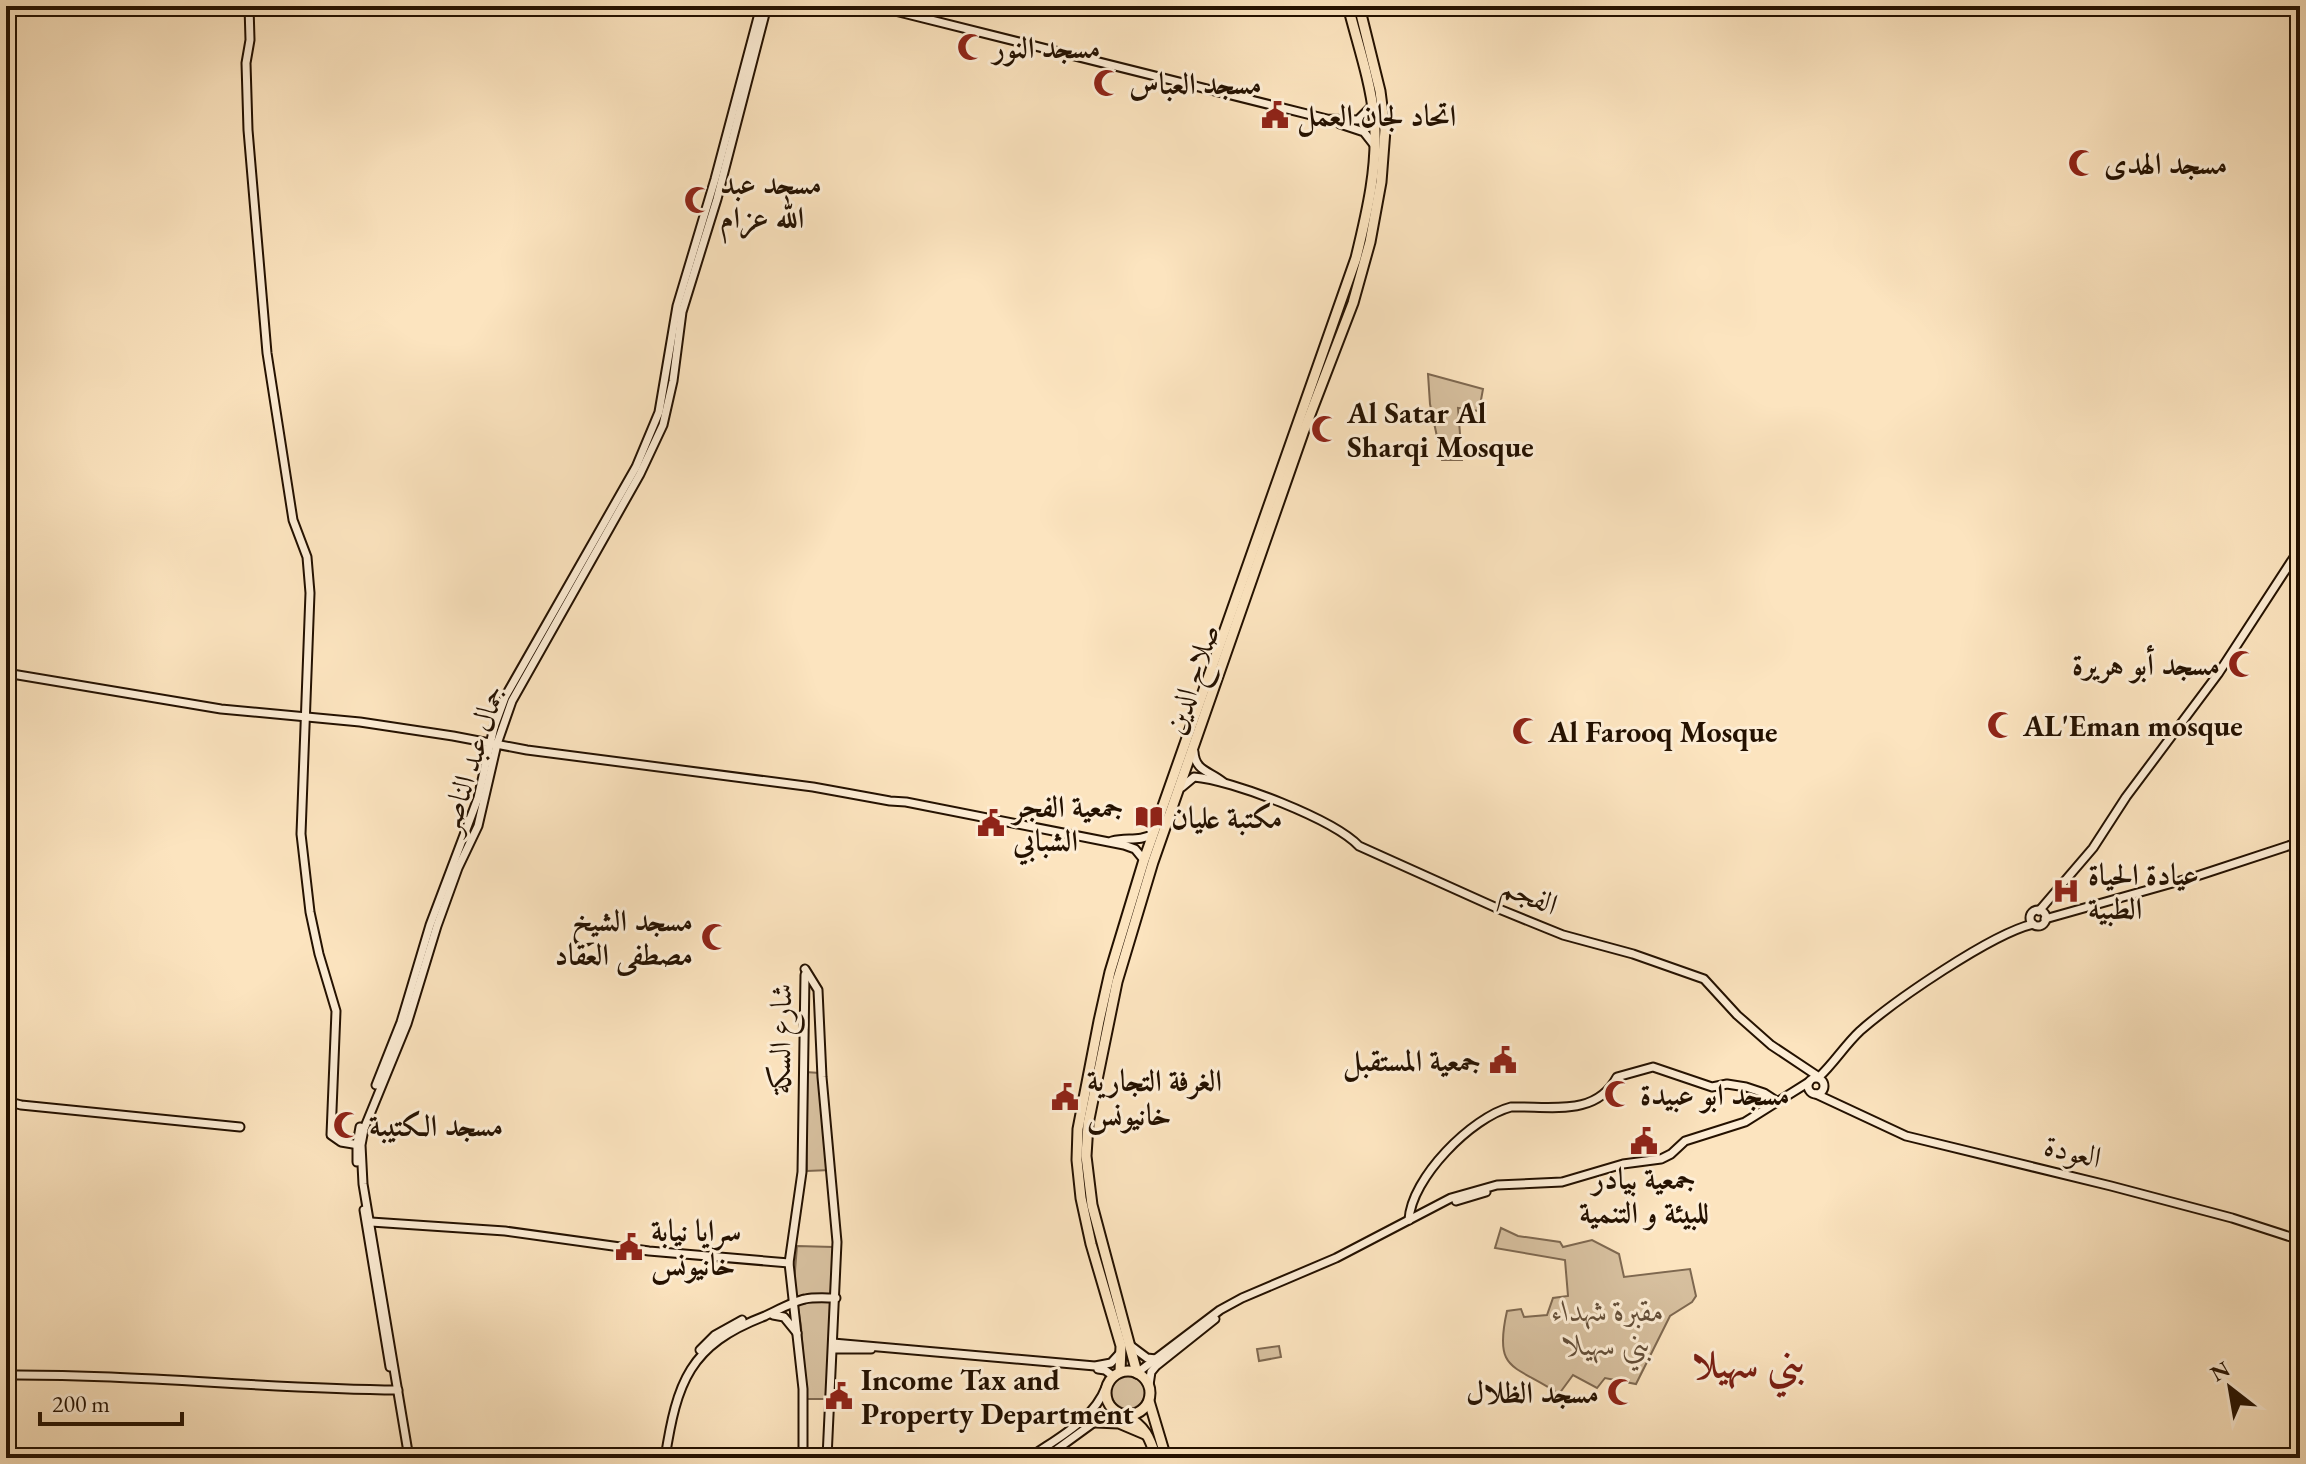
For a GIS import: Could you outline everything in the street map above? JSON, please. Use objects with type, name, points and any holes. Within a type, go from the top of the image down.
[{"type":"highway","name":"صلاح الدين","points":[[1348,6],[1373,105],[1375,146],[1358,268]]},
{"type":"highway","name":"صلاح الدين","points":[[1116,1374],[1121,1352],[1118,1332],[1091,1244],[1081,1198],[1078,1129],[1124,944],[1194,747],[1302,407],[1348,300],[1378,201],[1386,139],[1380,91],[1359,6]]},
{"type":"highway","name":"صلاح الدين","points":[[1124,944],[1144,860],[1244,586]]},
{"type":"highway","name":"صلاح الدين","points":[[1114,975],[1086,1156],[1092,1205],[1137,1373]]},
{"type":"highway","points":[[1156,1458],[1149,1436],[1138,1423],[1107,1402],[1106,1387],[1116,1374],[1137,1373],[1149,1385],[1149,1401],[1166,1458]]},
{"type":"highway","points":[[1121,1414],[1139,1412],[1149,1401]]},
{"type":"highway","points":[[1095,1422],[1119,1423],[1149,1436]]},
{"type":"main road","points":[[249,6],[250,40],[246,63],[248,130],[267,353],[291,506],[307,557],[310,593],[301,834],[310,912],[336,1011],[331,1135],[341,1142],[359,1145]]},
{"type":"main road","name":"جمال عبد الناصر","points":[[396,1390],[359,1190],[359,1145],[367,1118],[407,1024],[458,868],[478,826],[500,710],[648,442],[664,390],[677,306],[761,6]]},
{"type":"main road","name":"جمال عبد الناصر","points":[[493,744],[522,679],[648,460],[663,425],[673,381],[682,312],[717,199],[767,6]]},
{"type":"main road","points":[[875,6],[1327,119],[1364,132],[1375,146]]},
{"type":"main road","points":[[1327,119],[1358,120],[1373,105]]},
{"type":"main road","points":[[2032,921],[2033,912],[2039,911],[2093,848],[2126,797],[2218,674],[2300,548]]},
{"type":"main road","points":[[6,673],[211,707],[305,716],[906,802],[1110,842],[1135,849],[1144,860]]},
{"type":"main road","points":[[1194,747],[1196,765],[1223,782]]},
{"type":"main road","points":[[1179,790],[1194,777],[1223,782]]},
{"type":"main road","name":"الفجم","points":[[1223,782],[1327,824],[1359,846],[1499,909],[1563,935],[1633,954],[1704,979],[1760,1036],[1822,1081]]},
{"type":"main road","points":[[1110,842],[1123,839],[1139,841],[1154,834]]},
{"type":"main road","points":[[2032,921],[2040,925],[2045,919],[2194,877],[2300,842]]},
{"type":"main road","points":[[2039,911],[2045,919]]},
{"type":"main road","points":[[1792,1094],[1814,1094],[1823,1090],[1822,1081],[1829,1067],[1861,1030],[1896,1003],[1989,944],[2032,921]]},
{"type":"main road","name":"شارع السكة","points":[[803,1458],[804,1401],[789,1263],[802,1172],[805,969],[818,990],[822,1077],[837,1242],[827,1458]]},
{"type":"main road","points":[[1409,1220],[1410,1209],[1423,1184],[1450,1147],[1500,1110],[1587,1105],[1603,1097],[1617,1077],[1653,1067],[1712,1087],[1727,1084],[1746,1087],[1780,1100]]},
{"type":"main road","points":[[1805,1069],[1809,1081],[1806,1087],[1814,1094]]},
{"type":"main road","points":[[1137,1373],[1205,1320],[1242,1298],[1319,1267],[1429,1208],[1472,1190],[1497,1185],[1562,1182],[1623,1164],[1661,1159],[1685,1141],[1745,1122],[1809,1081],[1822,1081]]},
{"type":"main road","name":"العودة","points":[[1822,1081],[1838,1103]]},
{"type":"main road","name":"العودة","points":[[1814,1094],[1906,1136],[2111,1186],[2232,1218],[2300,1240]]},
{"type":"main road","points":[[1149,1385],[1151,1372],[1156,1366],[1226,1310],[1322,1269],[1427,1213],[1481,1193],[1564,1186],[1625,1167],[1661,1162],[1673,1157],[1690,1141],[1758,1119],[1775,1108],[1780,1100]]},
{"type":"main road","points":[[6,1101],[122,1117],[240,1127]]},
{"type":"main road","name":"جمال عبد الناصر","points":[[359,1145],[407,1458]]},
{"type":"main road","points":[[371,1222],[505,1231],[649,1251],[789,1263]]},
{"type":"main road","points":[[664,1458],[674,1395],[702,1347],[733,1324],[783,1304],[792,1290]]},
{"type":"main road","points":[[664,1458],[679,1393],[696,1361],[715,1341],[728,1332],[805,1299],[836,1298]]},
{"type":"main road","points":[[767,1315],[784,1317],[798,1334]]},
{"type":"main road","points":[[833,1346],[1095,1366],[1111,1363],[1121,1352]]},
{"type":"main road","points":[[833,1346],[1063,1365],[1116,1374]]},
{"type":"main road","points":[[1131,1346],[1147,1358],[1156,1359]]},
{"type":"main road","points":[[6,1375],[111,1376],[396,1390]]},
{"type":"main road","points":[[1029,1458],[1090,1414],[1100,1404],[1106,1387]]},
{"type":"main road","points":[[1045,1458],[1095,1422],[1121,1414]]},
{"type":"green space","points":[[1428,374],[1483,389],[1479,411],[1458,408],[1462,460],[1442,460],[1430,404]]},
{"type":"green space","points":[[805,1072],[820,1073],[830,1170],[807,1171]]},
{"type":"green space","name":"مقبرة شهداء بني سهيلا","points":[[1501,1228],[1518,1236],[1560,1242],[1563,1247],[1592,1240],[1619,1254],[1624,1277],[1690,1269],[1696,1296],[1670,1316],[1636,1384],[1605,1378],[1597,1388],[1573,1375],[1559,1394],[1511,1364],[1503,1346],[1503,1331],[1507,1311],[1521,1309],[1524,1317],[1547,1315],[1553,1298],[1568,1296],[1565,1260],[1495,1248]]},
{"type":"green space","points":[[797,1246],[833,1247],[827,1399],[806,1399],[801,1326],[794,1283]]},
{"type":"green space","points":[[1279,1346],[1281,1357],[1259,1361],[1257,1349]]},
{"type":"green space","points":[[1128,1375],[1140,1380],[1145,1392],[1140,1404],[1128,1409],[1116,1404],[1111,1392],[1116,1380]]},
{"type":"place","name":"مسجد النور","points":[[971,47]]},
{"type":"place","name":"مسجد العباس","points":[[1107,83]]},
{"type":"place","name":"اتحاد لجان العمل","points":[[1275,115]]},
{"type":"place","name":"مسجد الهدى","points":[[2082,163]]},
{"type":"place","name":"مسجد عبد الله عزام","points":[[698,200]]},
{"type":"place","name":"Al Satar Al Sharqi Mosque","points":[[1325,429]]},
{"type":"place","name":"مسجد أبو هريرة","points":[[2242,664]]},
{"type":"place","name":"AL'Eman mosque","points":[[2001,725]]},
{"type":"place","name":"Al Farooq Mosque","points":[[1526,731]]},
{"type":"place","name":"مكتبة عليان","points":[[1149,817]]},
{"type":"place","name":"جمعية الفجر الشبابي","points":[[991,823]]},
{"type":"place","name":"عيادة الحياة الطبية","points":[[2066,891]]},
{"type":"place","name":"مسجد الشيخ مصطفى العقاد","points":[[715,937]]},
{"type":"place","name":"جمعية المستقبل","points":[[1503,1060]]},
{"type":"place","name":"مسجد ابو عبيدة","points":[[1618,1094]]},
{"type":"place","name":"الغرفة التجارية خانيونس","points":[[1065,1097]]},
{"type":"place","name":"مسجد الكتيبة","points":[[347,1125]]},
{"type":"place","name":"جمعية بيادر للبيئة و التنمية","points":[[1644,1141]]},
{"type":"place","name":"سرايا نيابة خانيونس","points":[[629,1247]]},
{"type":"place","name":"مسجد الظلال","points":[[1621,1392]]},
{"type":"place","name":"Income Tax and Property Department","points":[[839,1396]]},
{"type":"district","name":"بني سهيلا","points":[[1749,1363]]}]
